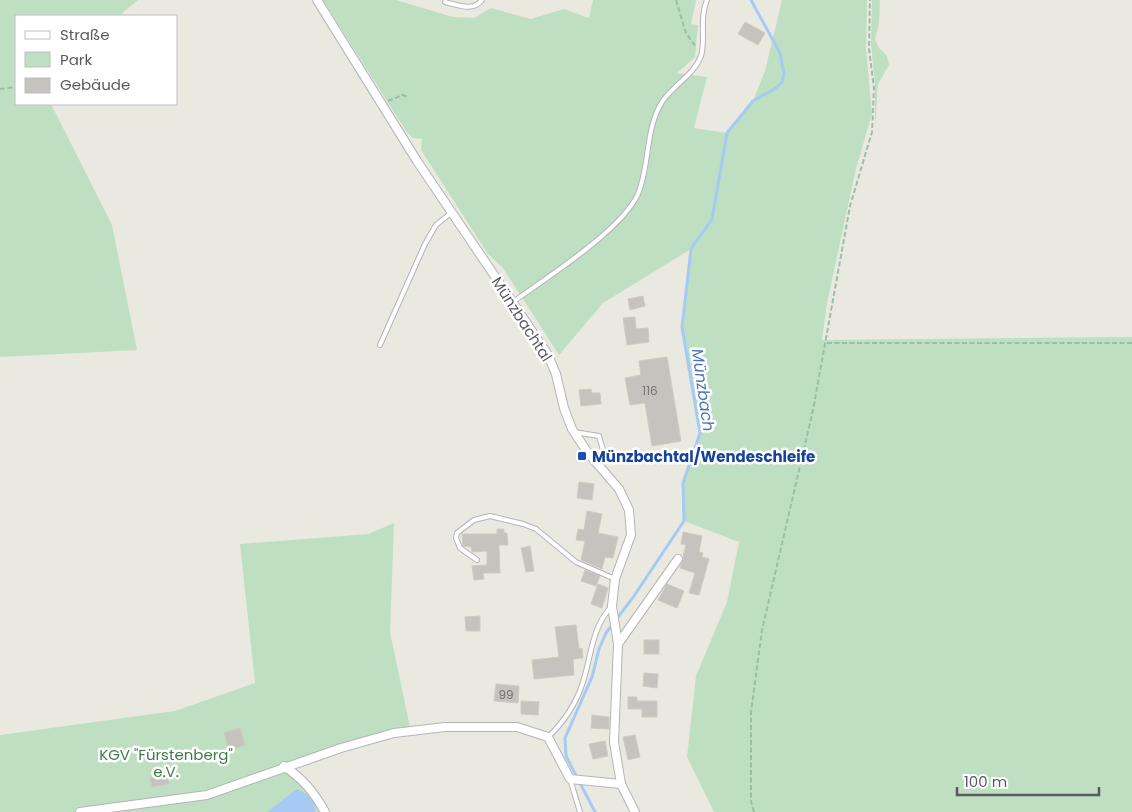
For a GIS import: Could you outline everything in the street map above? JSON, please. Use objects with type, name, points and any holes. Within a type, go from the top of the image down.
[{"type":"street","name":"Münzbachtal","points":[[317,0],[451,213],[548,356],[556,374],[564,408],[574,432],[619,489],[629,510],[631,535],[615,579],[612,609],[618,644],[614,742],[621,784],[635,812]]},
{"type":"street","points":[[618,644],[678,559]]},
{"type":"street","points":[[80,812],[207,795],[284,766],[340,748],[394,733],[445,727],[517,727],[548,737],[573,779],[621,784]]},
{"type":"street","points":[[284,766],[302,779],[316,796],[325,812]]},
{"type":"lane","points":[[446,2],[468,8],[478,5],[482,0]]},
{"type":"lane","points":[[513,302],[577,255],[619,221],[631,207],[645,172],[654,121],[662,102],[696,65],[701,55],[702,25],[708,0]]},
{"type":"lane","points":[[380,345],[425,244],[436,226],[451,213]]},
{"type":"lane","points":[[574,432],[599,436],[603,450],[600,466]]},
{"type":"lane","points":[[477,560],[460,548],[456,538],[457,533],[474,520],[490,516],[536,529],[576,562],[615,579]]},
{"type":"lane","points":[[548,737],[564,722],[574,704],[583,682],[593,641],[604,615],[612,609]]},
{"type":"lane","points":[[573,779],[580,812]]},
{"type":"path","points":[[676,0],[686,33],[701,55]]},
{"type":"path","points":[[754,812],[751,801],[752,712],[762,630],[826,343],[850,206],[863,166],[874,114],[874,88],[870,68],[870,0]]},
{"type":"path","points":[[0,89],[15,87]]},
{"type":"path","points":[[382,104],[402,95],[410,97]]},
{"type":"path","points":[[826,343],[1132,343]]},
{"type":"green space","points":[[0,0],[138,0],[120,15],[15,15],[15,105],[52,105],[112,225],[137,350],[0,357]]},
{"type":"green space","points":[[323,0],[396,0],[453,17],[474,18],[491,8],[531,19],[564,9],[589,18],[593,0],[696,0],[691,24],[698,25],[695,57],[677,73],[707,77],[694,128],[727,133],[753,101],[765,71],[782,0],[867,0],[866,49],[872,114],[856,169],[827,303],[822,340],[1132,337],[1132,812],[714,812],[687,757],[696,676],[727,602],[739,542],[684,521],[683,483],[700,433],[682,327],[691,249],[603,303],[559,355],[503,268],[488,254],[421,150],[422,139],[413,138],[406,131]]},
{"type":"green space","points":[[872,0],[880,0],[879,25],[875,39],[879,48],[887,56],[889,65],[878,84],[875,131],[875,85],[871,44]]},
{"type":"green space","name":"KGV \"Fürstenberg\" e.V.","points":[[394,523],[390,632],[411,732],[291,766],[316,796],[319,812],[0,812],[0,735],[175,711],[255,683],[240,544],[368,534]]},
{"type":"water","points":[[297,789],[308,795],[313,801],[315,812],[267,812]]},
{"type":"building","points":[[745,22],[765,33],[758,45],[738,34]]},
{"type":"building","points":[[643,296],[645,306],[630,310],[628,299]]},
{"type":"building","points":[[635,317],[636,329],[648,328],[649,342],[627,345],[623,318]]},
{"type":"building","points":[[667,357],[681,441],[652,446],[645,403],[630,405],[625,378],[641,375],[639,361]]},
{"type":"building","points":[[591,389],[592,393],[600,393],[601,404],[581,406],[579,390]]},
{"type":"building","points":[[579,482],[594,484],[592,500],[577,498]]},
{"type":"building","points":[[587,511],[602,514],[598,533],[618,537],[613,558],[605,557],[602,569],[581,560],[585,541],[576,540],[578,529],[584,530]]},
{"type":"building","points":[[497,529],[504,529],[504,533],[507,533],[508,545],[499,545],[500,573],[483,573],[484,579],[474,580],[472,566],[487,565],[487,551],[472,552],[471,547],[463,546],[462,534],[497,534]]},
{"type":"building","points":[[683,532],[702,536],[699,552],[703,553],[702,557],[709,559],[699,595],[689,593],[695,573],[680,568],[686,545],[681,544]]},
{"type":"building","points":[[530,546],[534,571],[526,572],[521,548]]},
{"type":"building","points":[[585,570],[600,576],[596,586],[581,581]]},
{"type":"building","points":[[598,584],[608,588],[602,608],[591,604]]},
{"type":"building","points":[[667,584],[684,591],[677,608],[658,600]]},
{"type":"building","points":[[480,616],[480,631],[466,631],[465,617]]},
{"type":"building","points":[[576,625],[579,649],[582,648],[583,658],[573,659],[574,675],[534,679],[532,660],[559,657],[555,627]]},
{"type":"building","points":[[644,640],[659,640],[659,654],[644,654]]},
{"type":"building","points":[[644,673],[658,674],[657,688],[643,686]]},
{"type":"building","points":[[496,684],[519,686],[518,703],[494,701]]},
{"type":"building","points":[[628,697],[637,697],[637,701],[657,701],[657,717],[642,717],[642,709],[628,709]]},
{"type":"building","points":[[521,701],[539,702],[538,715],[521,714]]},
{"type":"building","points":[[592,715],[609,717],[609,729],[591,728]]},
{"type":"building","points":[[240,728],[245,745],[229,750],[224,733]]},
{"type":"building","points":[[635,735],[640,757],[628,760],[623,737]]},
{"type":"building","points":[[605,741],[608,756],[593,759],[589,744]]},
{"type":"building","points":[[167,775],[169,784],[152,787],[150,778]]},
{"type":"waterway","name":"Münzbach","points":[[595,812],[566,756],[565,738],[592,677],[599,649],[606,633],[634,596],[684,521],[683,483],[700,433],[682,327],[691,249],[712,219],[727,133],[753,101],[776,88],[782,82],[784,73],[780,53],[751,0]]},
{"type":"place","name":"Münzbachtal/Wendeschleife","points":[[582,456]]}]
